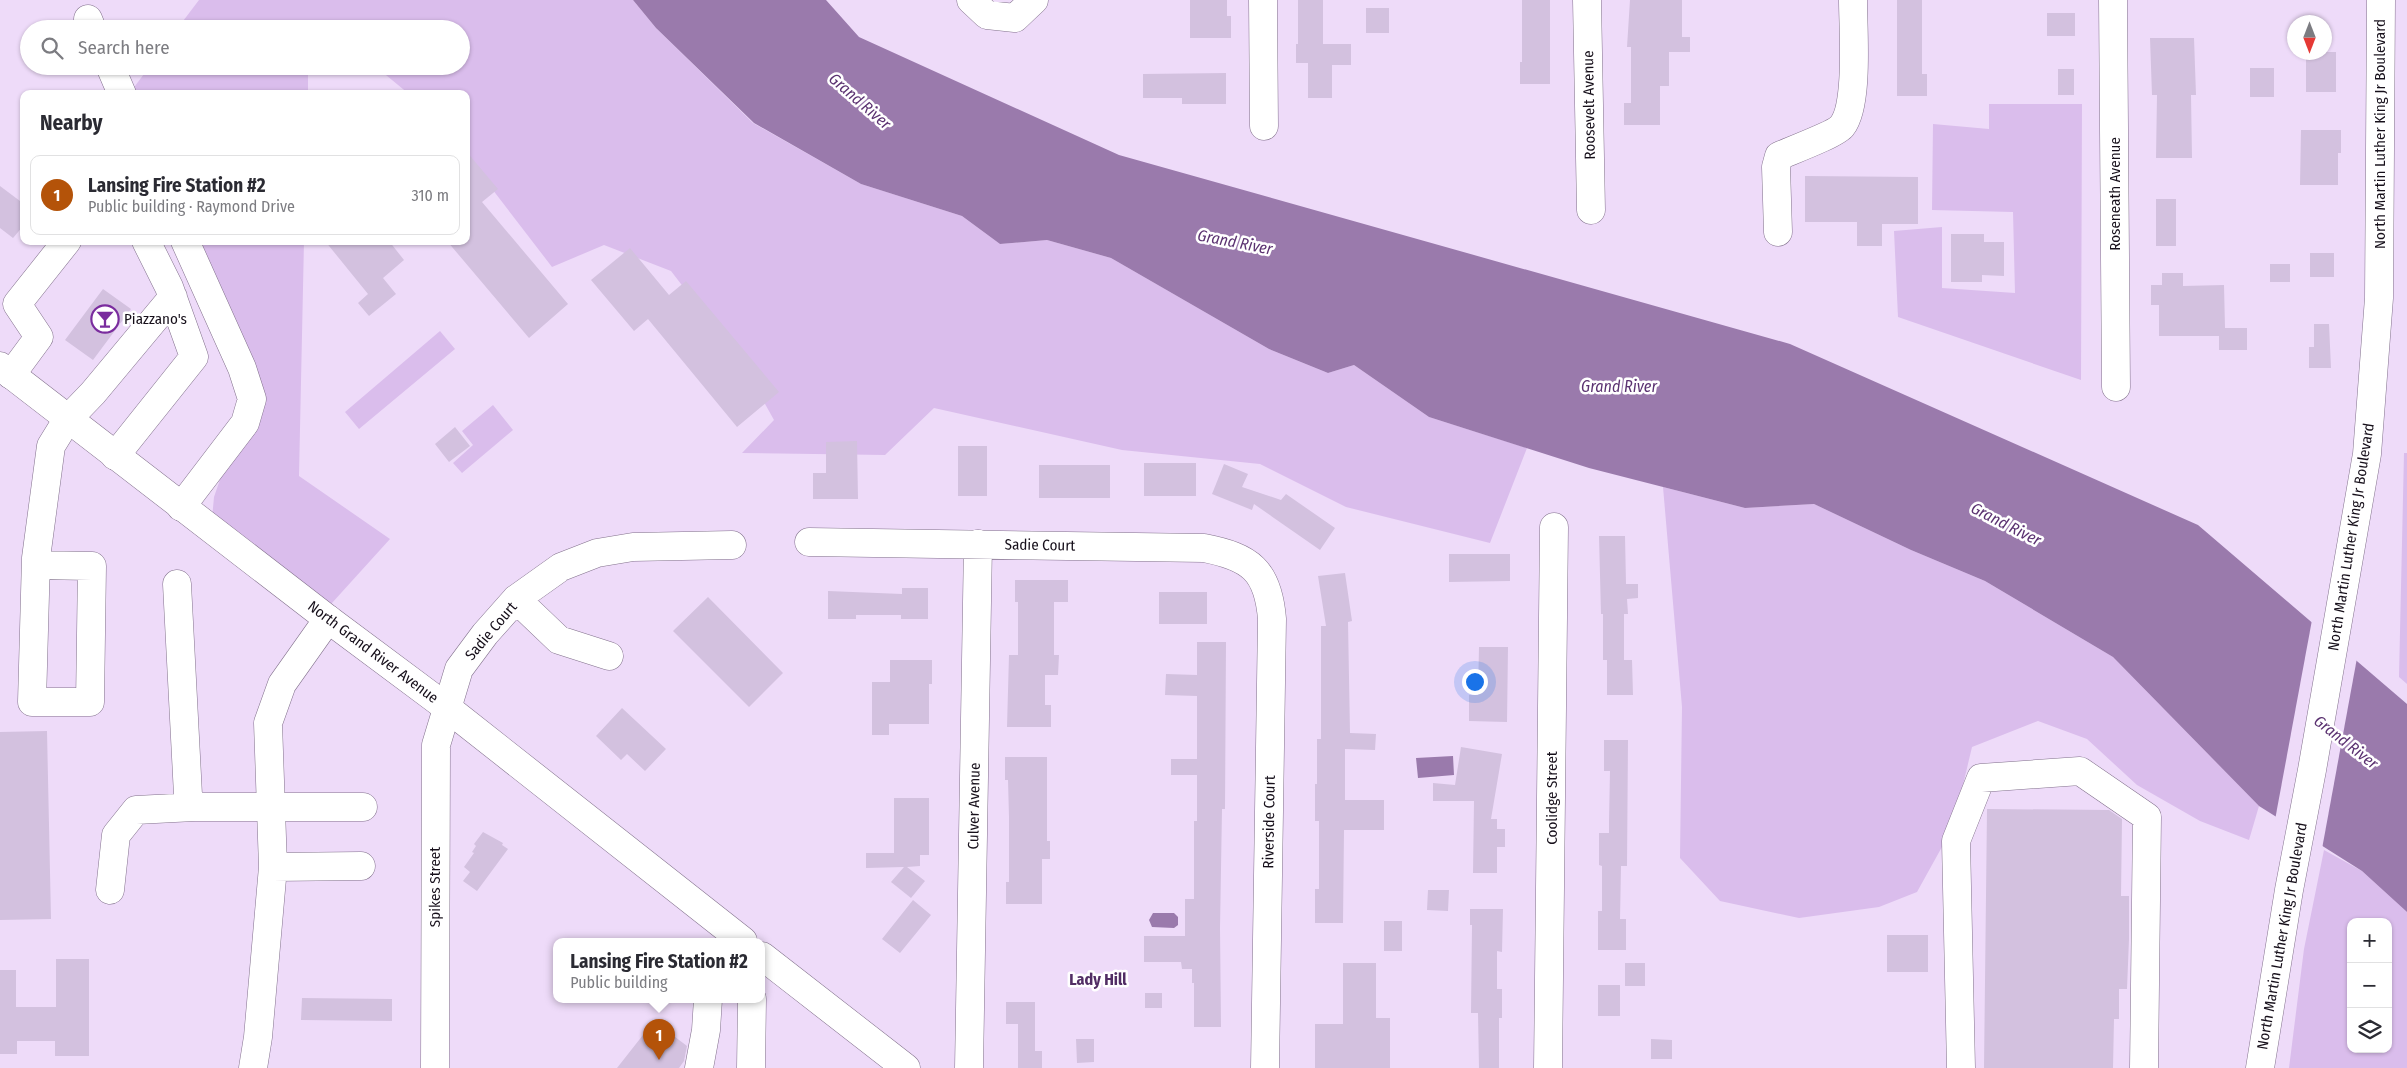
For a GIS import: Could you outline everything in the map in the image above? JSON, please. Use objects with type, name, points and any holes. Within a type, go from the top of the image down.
[{"type":"street","points":[[971,0],[987,15],[1015,18],[1034,0]]},
{"type":"street","points":[[1263,0],[1264,126]]},
{"type":"street","name":"Roosevelt Avenue","points":[[1587,0],[1591,210]]},
{"type":"street","points":[[1778,232],[1776,167],[1779,156],[1841,128],[1849,113],[1852,94],[1853,0]]},
{"type":"street","name":"Roseneath Avenue","points":[[2113,0],[2116,387]]},
{"type":"street","name":"North Martin Luther King Jr Boulevard","points":[[2260,1068],[2289,890],[2359,508],[2373,396],[2379,298],[2381,0]]},
{"type":"street","points":[[114,75],[120,90]]},
{"type":"street","points":[[5,371],[39,337],[18,304],[64,245]]},
{"type":"street","points":[[115,456],[194,357],[173,297],[148,245]]},
{"type":"street","points":[[181,507],[245,422],[252,398],[242,368],[187,245]]},
{"type":"street","points":[[36,565],[92,566],[90,702],[32,702],[36,565],[51,446],[67,420],[93,393],[173,297]]},
{"type":"street","name":"North Grand River Avenue","points":[[5,371],[328,619],[446,706],[737,938]]},
{"type":"street","name":"Coolidge Street","points":[[1548,1068],[1554,527]]},
{"type":"street","name":"Sadie Court","points":[[809,542],[1204,548],[1228,552],[1246,560],[1261,578]]},
{"type":"street","name":"Culver Avenue","points":[[969,1068],[978,544]]},
{"type":"street","name":"Sadie Court","points":[[446,706],[459,669],[485,634],[516,599],[561,567],[597,553],[656,545],[732,545]]},
{"type":"street","name":"Riverside Court","points":[[1261,578],[1270,600],[1272,619],[1265,1068]]},
{"type":"street","points":[[177,584],[188,795],[194,807]]},
{"type":"street","points":[[516,599],[559,640],[609,656]]},
{"type":"street","points":[[253,1068],[258,1037],[273,867],[268,723],[282,684],[328,619]]},
{"type":"street","name":"Spikes Street","points":[[435,1068],[436,745],[446,706]]},
{"type":"street","points":[[1962,1068],[1956,840],[1981,778],[2080,771],[2147,818],[2144,1068]]},
{"type":"street","points":[[110,890],[116,835],[136,810],[194,807],[363,807]]},
{"type":"street","points":[[273,867],[361,866]]},
{"type":"street","points":[[765,962],[906,1068]]},
{"type":"street","points":[[699,1068],[706,1030],[708,1003]]},
{"type":"street","points":[[751,1068],[752,1003]]},
{"type":"shaded area","points":[[199,0],[633,0],[656,28],[753,123],[861,184],[962,216],[1000,244],[1047,240],[1111,258],[1269,349],[1328,373],[1354,365],[1429,417],[1527,448],[1490,543],[1346,507],[1260,464],[1122,450],[934,408],[885,455],[742,453],[774,420],[744,366],[671,271],[604,245],[552,267],[470,160],[470,90],[404,90],[386,75],[470,75],[470,20],[184,20]]},
{"type":"shaded area","points":[[143,75],[308,75],[308,90],[132,90]]},
{"type":"shaded area","points":[[1989,104],[2082,104],[2081,380],[1898,317],[1894,231],[1942,227],[1942,288],[2015,293],[2013,212],[1932,210],[1933,124],[1989,129]]},
{"type":"shaded area","points":[[178,245],[304,245],[299,476],[390,539],[322,614],[211,530],[214,497],[246,404]]},
{"type":"shaded area","points":[[440,331],[455,349],[359,429],[345,412]]},
{"type":"shaded area","points":[[493,405],[513,430],[462,473],[453,463],[473,445],[462,431]]},
{"type":"shaded area","points":[[2404,453],[2407,453],[2407,684],[2399,677]]},
{"type":"shaded area","points":[[1663,487],[1745,508],[1814,504],[1911,550],[1985,581],[2113,657],[2259,806],[2249,840],[2200,821],[2137,785],[2087,739],[2038,721],[1972,747],[1953,827],[1917,892],[1879,907],[1799,918],[1720,901],[1680,858],[1682,707]]},
{"type":"shaded area","points":[[2324,850],[2362,871],[2407,912],[2407,1068],[2289,1068],[2304,949]]},
{"type":"water","name":"Grand River","points":[[633,0],[826,0],[859,37],[1119,155],[1790,344],[2198,525],[2407,704],[2407,912],[2362,871],[2259,806],[2113,657],[1985,581],[1911,550],[1814,504],[1745,508],[1589,468],[1429,417],[1354,365],[1328,373],[1269,349],[1111,258],[1047,240],[1000,244],[962,216],[861,184],[754,123],[656,28]]},
{"type":"water","points":[[1453,756],[1454,775],[1418,778],[1416,758]]},
{"type":"water","points":[[1153,913],[1174,913],[1178,917],[1178,925],[1174,928],[1152,927],[1149,920]]},
{"type":"pier","points":[[2312,620],[2357,658],[2322,849],[2275,820]]},
{"type":"building","points":[[1190,0],[1227,0],[1227,16],[1231,16],[1231,38],[1190,38]]},
{"type":"building","points":[[1298,0],[1323,0],[1323,44],[1351,44],[1351,65],[1332,65],[1332,98],[1308,98],[1308,63],[1296,63]]},
{"type":"building","points":[[1522,0],[1550,0],[1550,84],[1520,84]]},
{"type":"building","points":[[1630,0],[1682,0],[1682,37],[1690,37],[1690,52],[1669,52],[1669,86],[1660,86],[1660,125],[1624,125],[1624,103],[1631,103],[1631,47],[1627,47]]},
{"type":"building","points":[[1897,0],[1922,0],[1922,74],[1927,74],[1927,96],[1897,96]]},
{"type":"building","points":[[1366,8],[1389,8],[1389,33],[1366,33]]},
{"type":"building","points":[[2047,13],[2075,13],[2075,36],[2047,36]]},
{"type":"building","points":[[2150,38],[2194,38],[2196,95],[2191,95],[2192,158],[2156,158],[2157,95],[2152,95]]},
{"type":"building","points":[[2332,52],[2336,52],[2336,92],[2306,92],[2306,60],[2332,60]]},
{"type":"building","points":[[2250,68],[2274,68],[2274,97],[2250,97]]},
{"type":"building","points":[[2058,69],[2074,69],[2074,95],[2058,95]]},
{"type":"building","points":[[1226,73],[1226,104],[1182,104],[1182,98],[1143,98],[1143,74]]},
{"type":"building","points":[[2301,130],[2341,130],[2341,153],[2338,153],[2338,185],[2300,185]]},
{"type":"building","points":[[470,156],[498,189],[482,202],[568,304],[529,338],[450,245],[470,245]]},
{"type":"building","points":[[1805,176],[1918,177],[1918,224],[1882,224],[1882,246],[1857,246],[1857,222],[1805,222]]},
{"type":"building","points":[[0,186],[20,201],[20,230],[13,238],[0,228]]},
{"type":"building","points":[[2156,199],[2176,199],[2176,246],[2156,246]]},
{"type":"building","points":[[1951,234],[1984,234],[1984,242],[2004,242],[2004,276],[1982,275],[1982,282],[1951,282]]},
{"type":"building","points":[[328,245],[392,245],[404,260],[383,278],[396,294],[369,316],[358,303],[368,294]]},
{"type":"building","points":[[630,248],[669,295],[686,281],[779,392],[737,427],[648,319],[634,331],[591,280]]},
{"type":"building","points":[[2310,253],[2334,253],[2334,277],[2310,277]]},
{"type":"building","points":[[2270,264],[2290,264],[2290,282],[2270,282]]},
{"type":"building","points":[[2162,273],[2183,273],[2183,286],[2224,285],[2225,328],[2247,328],[2247,350],[2219,350],[2219,336],[2159,336],[2159,305],[2151,305],[2151,285],[2162,285]]},
{"type":"building","points":[[103,289],[131,309],[93,360],[65,340]]},
{"type":"building","points":[[2314,324],[2329,324],[2331,368],[2309,368],[2309,347],[2314,347]]},
{"type":"building","points":[[455,427],[470,446],[449,462],[435,444]]},
{"type":"building","points":[[857,441],[858,499],[813,499],[813,473],[826,473],[826,442]]},
{"type":"building","points":[[958,446],[987,446],[987,496],[958,496]]},
{"type":"building","points":[[1144,463],[1196,463],[1196,496],[1144,496]]},
{"type":"building","points":[[1224,464],[1248,474],[1242,487],[1281,500],[1286,494],[1335,528],[1320,550],[1254,504],[1252,510],[1212,494]]},
{"type":"building","points":[[1039,465],[1110,465],[1110,498],[1039,498]]},
{"type":"building","points":[[1599,536],[1625,536],[1626,584],[1638,584],[1638,598],[1627,599],[1628,614],[1624,614],[1624,660],[1632,660],[1633,695],[1607,695],[1607,660],[1603,660]]},
{"type":"building","points":[[1449,554],[1510,554],[1510,581],[1449,582]]},
{"type":"building","points":[[1345,573],[1352,621],[1348,622],[1350,733],[1376,734],[1375,750],[1345,749],[1345,800],[1384,800],[1384,830],[1344,830],[1343,923],[1315,923],[1315,889],[1319,889],[1319,821],[1315,821],[1315,784],[1317,784],[1317,739],[1321,739],[1321,626],[1326,626],[1318,576]]},
{"type":"building","points":[[1015,580],[1068,580],[1068,602],[1054,602],[1054,655],[1059,655],[1058,675],[1045,675],[1045,705],[1051,705],[1051,727],[1007,727],[1009,655],[1018,655],[1018,602],[1015,602]]},
{"type":"building","points":[[902,588],[928,588],[928,619],[901,619],[901,615],[856,615],[856,619],[828,619],[828,591],[902,594]]},
{"type":"building","points":[[1159,592],[1207,592],[1207,624],[1159,624]]},
{"type":"building","points":[[708,597],[783,673],[749,707],[673,631]]},
{"type":"building","points":[[1197,642],[1226,642],[1225,809],[1222,809],[1220,928],[1221,1027],[1194,1027],[1194,983],[1192,983],[1192,969],[1182,969],[1181,962],[1144,962],[1144,936],[1185,936],[1185,899],[1194,899],[1194,821],[1197,821],[1197,775],[1171,775],[1171,759],[1197,759],[1197,696],[1165,695],[1166,674],[1197,675]]},
{"type":"building","points":[[1479,647],[1508,647],[1507,722],[1469,721],[1469,695],[1478,695]]},
{"type":"building","points":[[890,660],[932,660],[932,684],[929,684],[929,724],[889,724],[889,735],[872,735],[872,682],[890,682]]},
{"type":"building","points":[[622,708],[666,749],[645,771],[627,754],[621,760],[596,736]]},
{"type":"building","points":[[47,731],[51,919],[0,920],[0,732]]},
{"type":"building","points":[[1604,740],[1628,740],[1627,866],[1621,866],[1620,919],[1626,919],[1626,950],[1598,950],[1598,911],[1602,911],[1602,866],[1599,865],[1599,833],[1609,833],[1610,771],[1604,771]]},
{"type":"building","points":[[1461,747],[1502,754],[1491,819],[1497,819],[1497,829],[1505,829],[1505,847],[1497,847],[1497,873],[1473,873],[1474,801],[1433,801],[1433,783],[1455,785]]},
{"type":"building","points":[[1005,757],[1047,757],[1047,841],[1050,841],[1050,859],[1042,859],[1042,904],[1006,904],[1006,882],[1009,882],[1009,817],[1008,780],[1005,780]]},
{"type":"building","points":[[894,798],[929,798],[929,855],[920,855],[920,866],[907,867],[925,881],[911,898],[891,882],[904,867],[866,868],[866,853],[894,853]]},
{"type":"building","points":[[1987,809],[2109,810],[2122,819],[2121,896],[2129,896],[2129,939],[2127,989],[2119,989],[2119,1019],[2114,1019],[2113,1068],[1984,1068]]},
{"type":"building","points":[[483,832],[503,843],[502,845],[508,849],[477,891],[463,881],[470,872],[464,867],[474,853],[472,852],[476,846],[474,844]]},
{"type":"building","points":[[1428,890],[1449,890],[1448,911],[1427,910]]},
{"type":"building","points":[[913,900],[931,915],[900,953],[882,939]]},
{"type":"building","points":[[1470,909],[1503,909],[1502,952],[1497,951],[1497,989],[1502,989],[1502,1018],[1499,1018],[1499,1068],[1479,1068],[1478,1013],[1471,1013],[1472,925],[1470,925]]},
{"type":"building","points":[[1384,921],[1402,921],[1402,951],[1384,951]]},
{"type":"building","points":[[1887,935],[1928,935],[1928,972],[1887,972]]},
{"type":"building","points":[[56,959],[89,959],[89,1056],[55,1056],[55,1041],[17,1041],[17,1054],[0,1054],[0,970],[16,970],[16,1007],[56,1007]]},
{"type":"building","points":[[1343,963],[1376,963],[1376,1018],[1390,1018],[1390,1068],[1315,1068],[1315,1024],[1343,1024]]},
{"type":"building","points":[[1625,963],[1645,963],[1645,986],[1625,986]]},
{"type":"building","points":[[1598,985],[1620,985],[1620,1016],[1598,1016]]},
{"type":"building","points":[[1145,993],[1162,993],[1162,1008],[1145,1008]]},
{"type":"building","points":[[302,998],[392,999],[392,1021],[301,1020]]},
{"type":"building","points":[[1006,1002],[1035,1002],[1035,1051],[1042,1051],[1042,1068],[1018,1068],[1018,1024],[1006,1024]]},
{"type":"building","points":[[654,1021],[687,1046],[684,1061],[679,1068],[617,1068]]},
{"type":"building","points":[[1076,1039],[1094,1039],[1094,1062],[1077,1063]]},
{"type":"building","points":[[1651,1039],[1672,1040],[1672,1059],[1651,1059]]},
{"type":"place","name":"Piazzano's","points":[[105,319]]},
{"type":"place","name":"Lansing Fire Station #2","points":[[659,1060]]},
{"type":"district","name":"Lady Hill","points":[[1098,979]]}]
